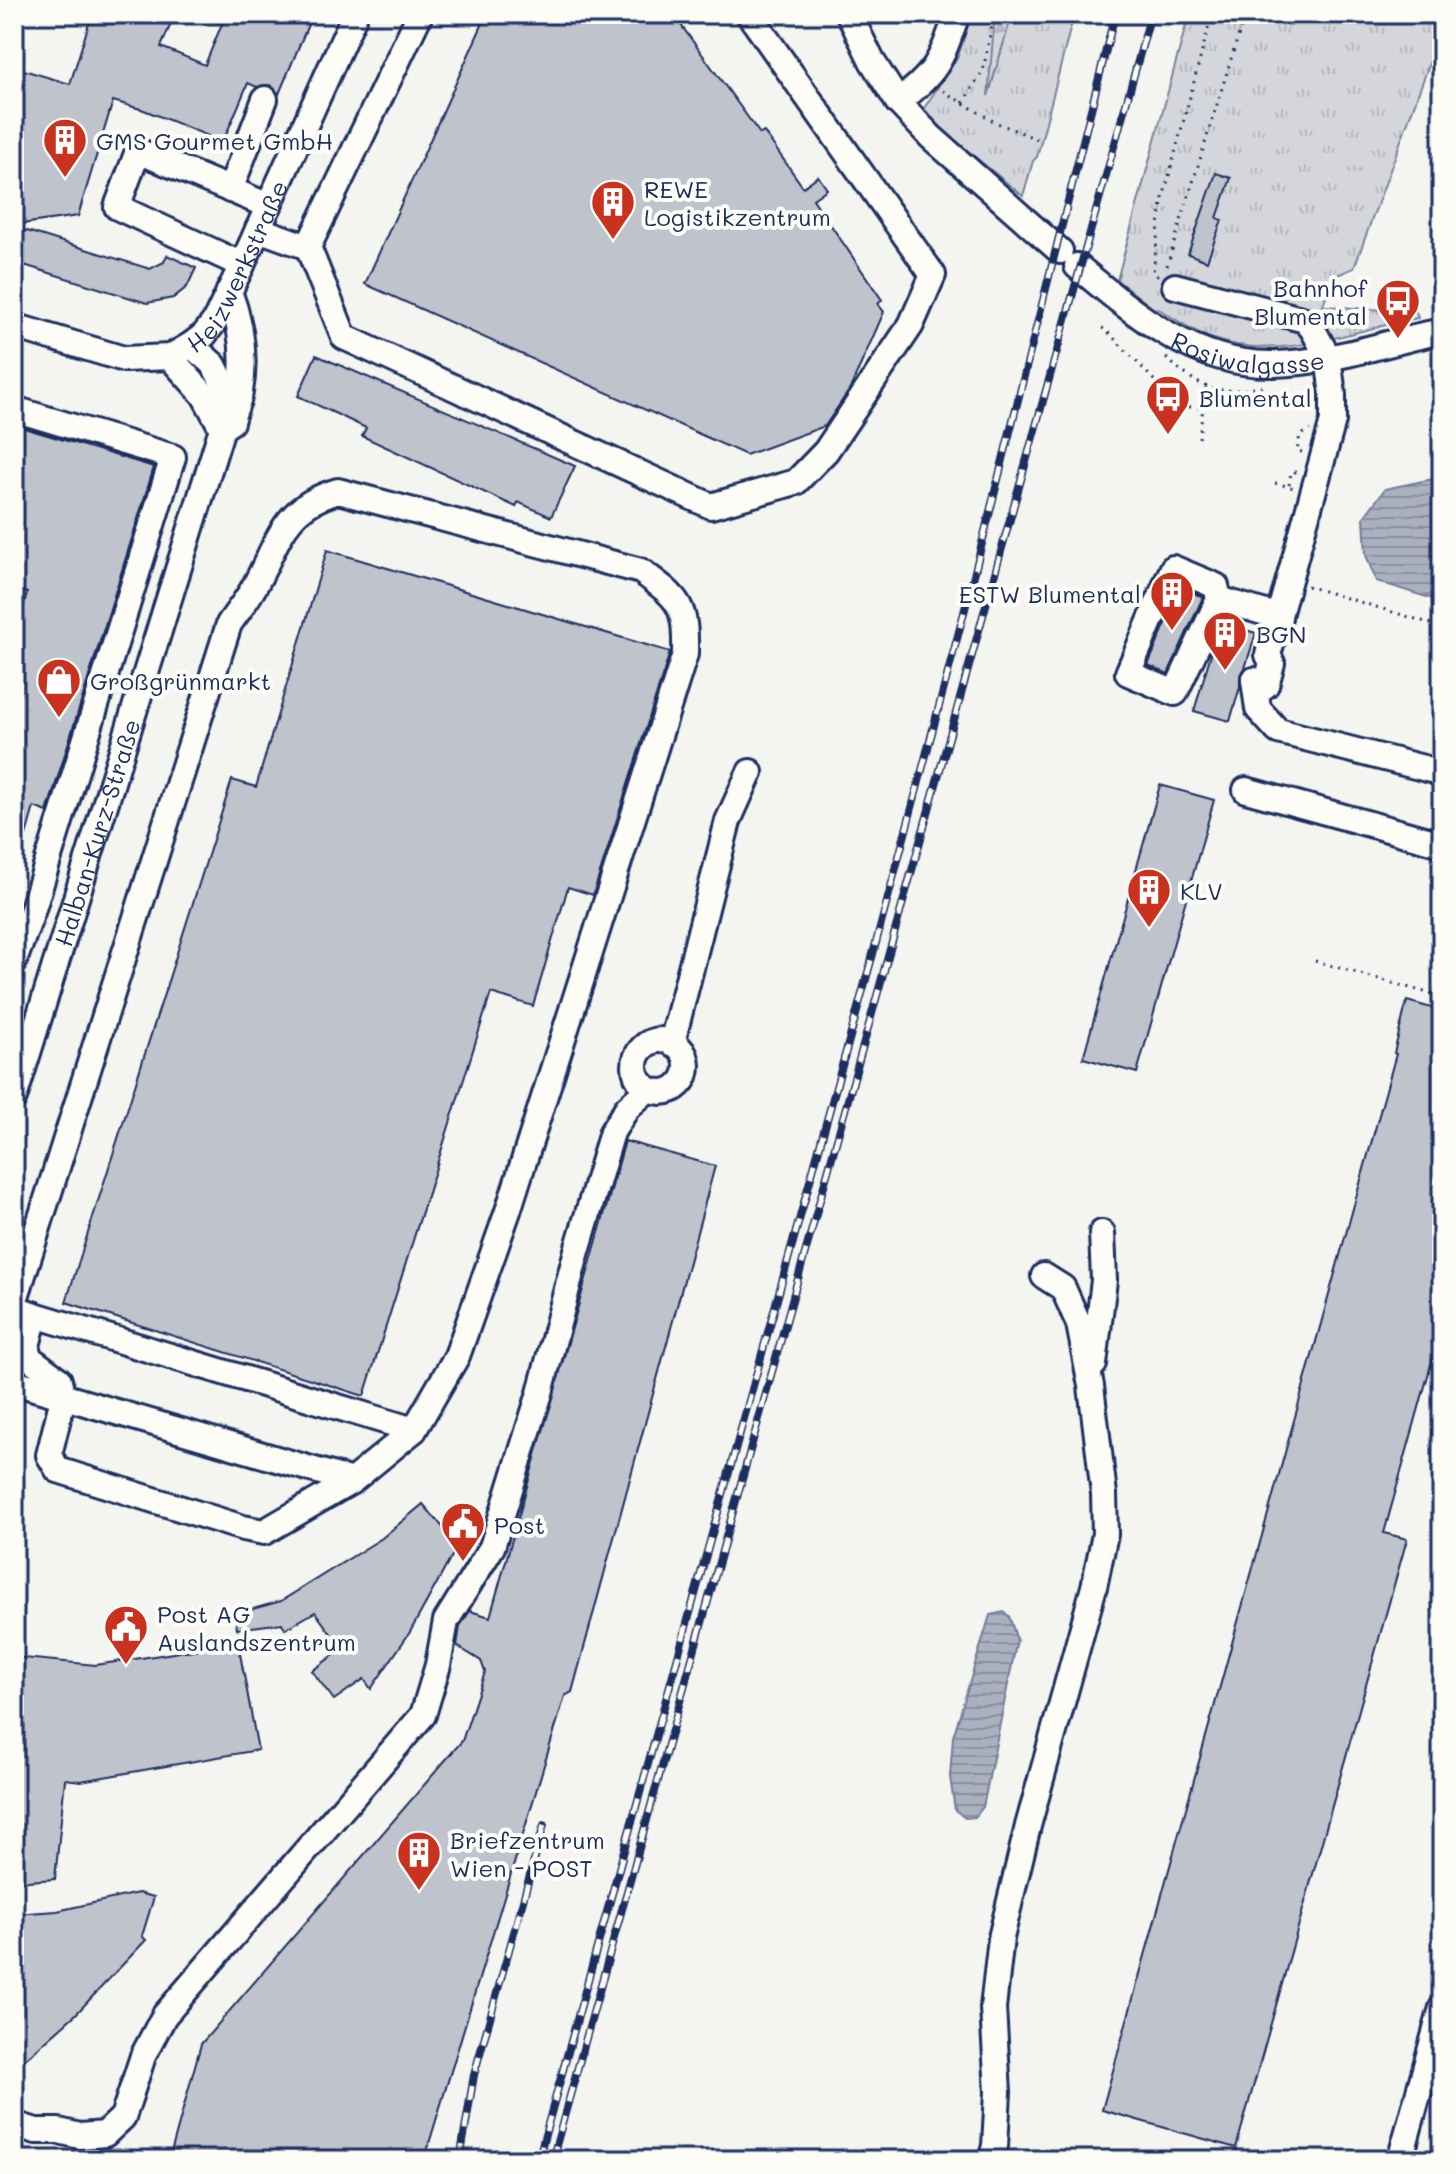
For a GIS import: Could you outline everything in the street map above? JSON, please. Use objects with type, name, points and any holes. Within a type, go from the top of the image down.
[{"type":"street","name":"Heizwerkstraße","points":[[14,326],[124,359],[180,351],[215,321],[355,14]]},
{"type":"street","points":[[420,14],[308,247],[344,337],[711,506],[796,482],[826,451],[911,325],[933,275],[749,14]]},
{"type":"street","name":"Rosiwalgasse","points":[[849,14],[872,61],[898,102],[931,137],[1112,297],[1178,341],[1207,354],[1251,364],[1275,364],[1328,357],[1442,331]]},
{"type":"street","points":[[898,102],[926,81],[944,54],[957,14]]},
{"type":"street","points":[[230,190],[265,99]]},
{"type":"street","points":[[242,265],[117,207],[138,151],[269,206]]},
{"type":"street","points":[[258,229],[308,247]]},
{"type":"street","points":[[1169,283],[1305,320],[1328,357],[1333,421],[1268,655],[1272,663],[1266,685],[1257,692],[1258,709],[1273,724],[1296,728],[1304,735],[1435,771],[1442,776]]},
{"type":"street","name":"Halban-Kurz-Straße","points":[[14,1098],[222,428],[231,422],[234,405],[240,395],[241,334],[229,291]]},
{"type":"street","points":[[180,351],[214,365],[234,405]]},
{"type":"street","points":[[180,351],[222,428]]},
{"type":"street","points":[[14,409],[173,457],[32,912],[16,948]]},
{"type":"street","points":[[35,1315],[26,1350],[31,1359],[59,1380],[63,1398],[49,1455],[58,1470],[243,1528],[264,1532],[352,1481],[414,1430],[457,1356],[503,1226],[685,654],[685,620],[673,595],[641,571],[338,491],[319,497],[295,514],[281,530],[253,588],[229,624],[15,1300],[18,1309],[35,1315],[414,1430]]},
{"type":"street","points":[[1173,568],[1216,586],[1219,599],[1175,693],[1128,673],[1173,568]]},
{"type":"street","points":[[1219,599],[1279,617]]},
{"type":"street","points":[[672,1043],[728,821],[750,772]]},
{"type":"street","points":[[1246,790],[1442,844]]},
{"type":"street","points":[[655,1041],[672,1043],[684,1054],[684,1078],[672,1089],[656,1092],[648,1089],[641,1084],[635,1067],[640,1051],[655,1041]]},
{"type":"street","points":[[14,2124],[36,2131],[59,2131],[80,2136],[105,2134],[123,2117],[143,2056],[164,2016],[423,1715],[438,1665],[446,1621],[492,1547],[540,1393],[612,1132],[627,1108],[648,1089]]},
{"type":"street","points":[[1091,1386],[1104,1280],[1102,1233]]},
{"type":"street","points":[[991,2160],[995,2146],[998,2092],[993,2008],[1001,1938],[1028,1826],[1094,1587],[1105,1534],[1104,1494],[1091,1386],[1079,1324],[1063,1288],[1044,1276]]},
{"type":"street","points":[[14,1382],[352,1481]]},
{"type":"street","points":[[1400,2160],[1442,2008]]},
{"type":"street","points":[[14,2111],[41,2119],[59,2131]]},
{"type":"path","points":[[963,103],[983,71],[994,14]]},
{"type":"path","points":[[1212,14],[1162,202],[1153,272],[1169,283],[1245,14]]},
{"type":"path","points":[[926,81],[995,122],[1037,139]]},
{"type":"path","points":[[1102,328],[1179,406],[1203,408]]},
{"type":"path","points":[[1199,438],[1206,388]]},
{"type":"path","points":[[1297,451],[1300,435]]},
{"type":"path","points":[[1289,486],[1291,472]]},
{"type":"path","points":[[1288,579],[1330,595],[1442,627]]},
{"type":"path","points":[[1315,961],[1442,997]]},
{"type":"green space","points":[[972,14],[995,14],[990,90],[1012,14],[1074,14],[1037,157],[1033,161],[1023,196],[921,113],[958,56]]},
{"type":"green space","points":[[995,14],[1012,14],[988,96]]},
{"type":"green space","points":[[1189,14],[1442,14],[1442,29],[1354,268],[1332,277],[1323,306],[1416,312],[1418,318],[1289,346],[1263,348],[1237,345],[1204,335],[1154,309],[1117,280]]},
{"type":"water","points":[[1442,477],[1442,602],[1376,581],[1366,555],[1364,517],[1385,489]]},
{"type":"water","points":[[1004,1612],[1009,1616],[1017,1640],[983,1807],[975,1817],[965,1818],[955,1810],[950,1777],[953,1737],[990,1615]]},
{"type":"building","points":[[92,14],[175,14],[161,47],[205,65],[226,14],[296,14],[310,20],[279,94],[270,85],[257,87],[248,83],[223,142],[113,101],[78,216],[14,225],[14,67],[70,84]]},
{"type":"building","name":"REWE Logistikzentrum","points":[[487,14],[673,14],[760,134],[764,132],[803,187],[818,176],[827,189],[813,199],[882,300],[878,304],[884,312],[850,389],[825,426],[746,455],[365,284]]},
{"type":"building","points":[[1216,173],[1231,178],[1217,218],[1222,220],[1207,261],[1188,254]]},
{"type":"building","points":[[14,227],[150,269],[164,262],[167,255],[196,268],[187,287],[173,298],[147,303],[14,262]]},
{"type":"building","points":[[316,355],[575,466],[551,517],[518,502],[516,507],[362,436],[366,428],[298,396]]},
{"type":"building","points":[[14,425],[154,467],[47,812],[34,807],[18,863],[14,862],[14,637],[27,593],[14,589]]},
{"type":"building","points":[[327,550],[670,652],[593,895],[568,887],[533,1006],[491,993],[364,1396],[66,1302],[232,780],[256,787]]},
{"type":"building","name":"ESTW Blumental","points":[[1181,588],[1203,597],[1168,674],[1148,665]]},
{"type":"building","name":"BGN","points":[[1224,624],[1256,633],[1240,675],[1240,687],[1230,721],[1194,711],[1213,647]]},
{"type":"building","name":"KLV","points":[[1160,785],[1214,800],[1137,1073],[1083,1058]]},
{"type":"building","points":[[1407,1001],[1442,1011],[1442,1325],[1384,1533],[1407,1539],[1236,2148],[1102,2110],[1396,1054]]},
{"type":"building","name":"Briefzentrum Wien - POST","points":[[625,1141],[715,1166],[572,1692],[565,1696],[424,2160],[169,2160],[201,2044],[462,1741],[485,1672],[481,1661],[457,1646],[460,1626],[470,1611],[490,1617]]},
{"type":"building","points":[[423,1504],[458,1545],[410,1632],[371,1689],[364,1679],[334,1700],[312,1671],[342,1649],[315,1612],[285,1629],[282,1623],[237,1629],[235,1614],[281,1601],[382,1538]]},
{"type":"building","points":[[238,1643],[258,1750],[81,1781],[65,1779],[55,1879],[14,1882],[14,1657],[96,1665]]},
{"type":"building","points":[[138,1893],[154,1897],[142,1936],[146,1940],[76,2014],[14,2069],[14,1914],[57,1911]]},
{"type":"railway","points":[[538,2160],[873,954],[974,575],[1115,14]]},
{"type":"railway","points":[[552,2160],[1151,14]]},
{"type":"railway","points":[[460,2160],[474,2075],[544,1825]]},
{"type":"place","name":"GMS Gourmet GmbH","points":[[65,179]]},
{"type":"place","name":"REWE Logistikzentrum","points":[[613,241]]},
{"type":"place","name":"Bahnhof Blumental","points":[[1398,340]]},
{"type":"place","name":"Blumental","points":[[1168,436]]},
{"type":"place","name":"ESTW Blumental","points":[[1172,632]]},
{"type":"place","name":"BGN","points":[[1225,672]]},
{"type":"place","name":"Großgrünmarkt","points":[[59,719]]},
{"type":"place","name":"KLV","points":[[1149,929]]},
{"type":"place","name":"Post","points":[[463,1563]]},
{"type":"place","name":"Post AG Auslandszentrum","points":[[126,1666]]},
{"type":"place","name":"Briefzentrum Wien - POST","points":[[419,1892]]}]
